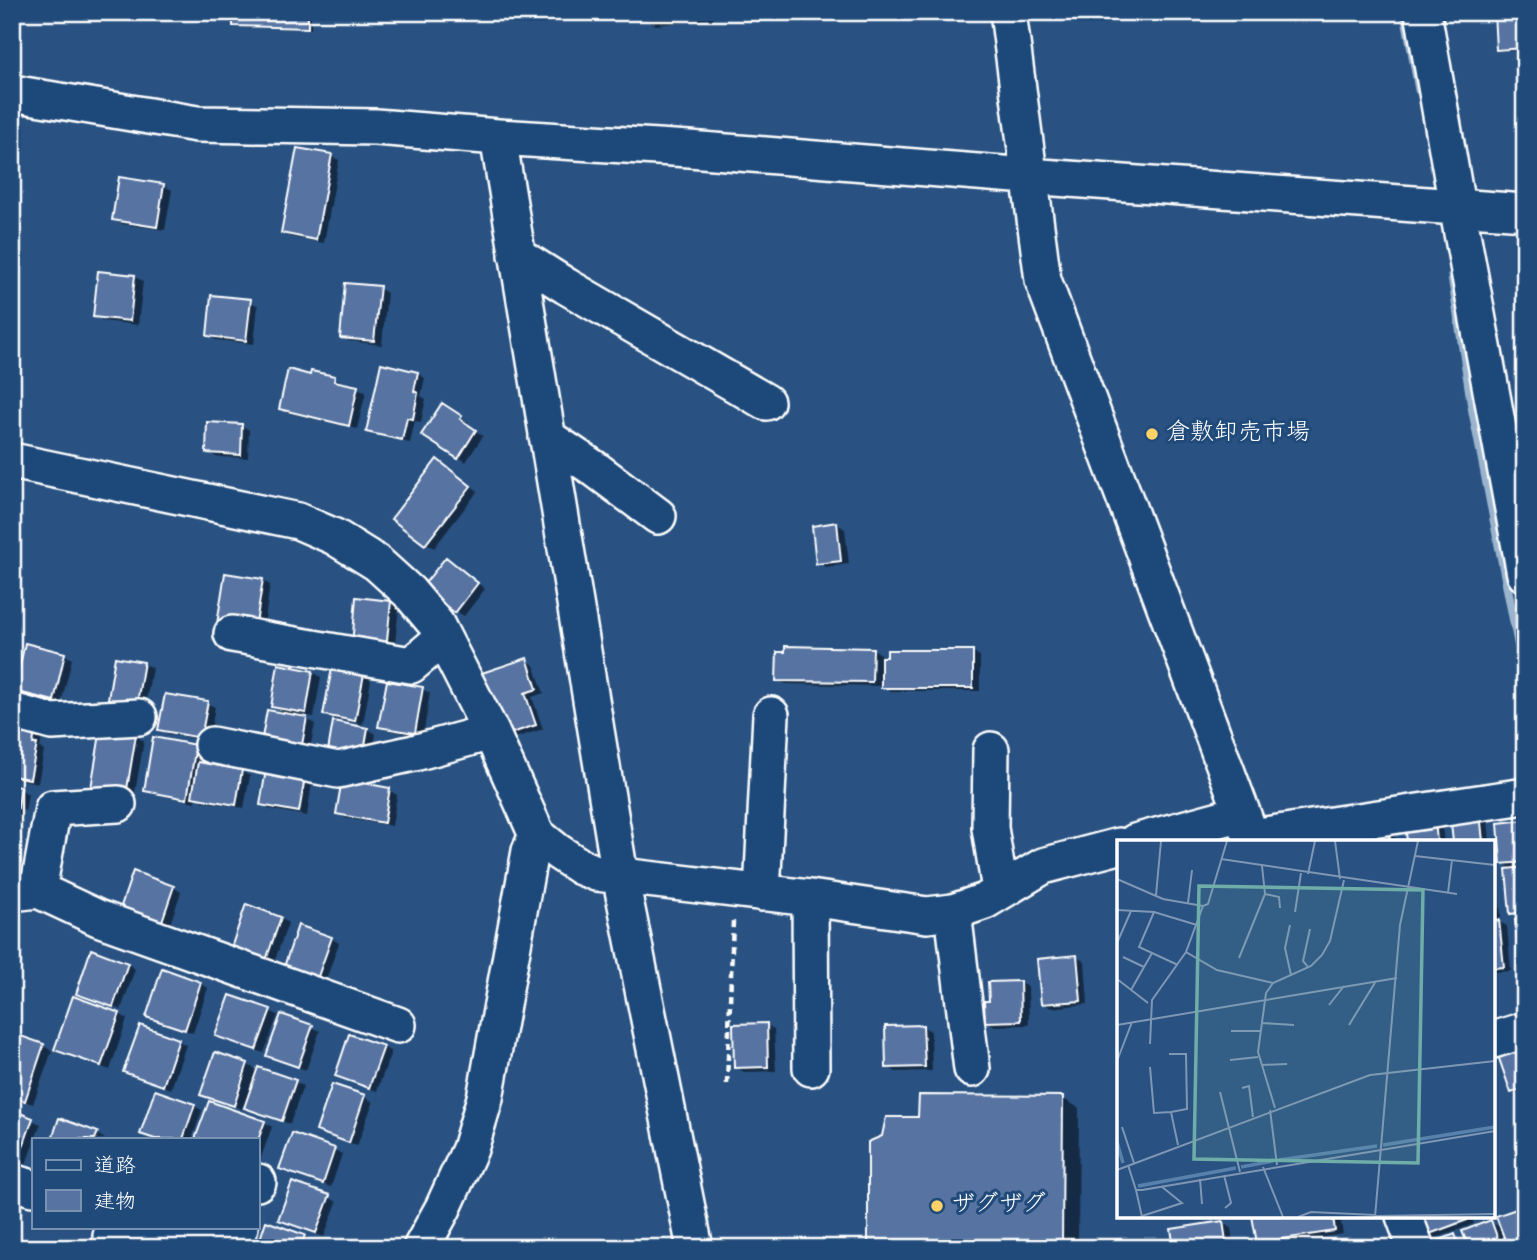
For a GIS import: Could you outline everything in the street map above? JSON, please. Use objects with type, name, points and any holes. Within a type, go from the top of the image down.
[{"type":"street","points":[[1008,12],[1043,280],[1249,831]]},
{"type":"street","points":[[1423,12],[1444,205],[1525,574]]},
{"type":"street","points":[[12,93],[197,124],[376,127],[1525,212]]},
{"type":"street","points":[[498,137],[620,875],[695,1248]]},
{"type":"street","points":[[517,255],[766,402]]},
{"type":"street","points":[[547,437],[658,516]]},
{"type":"street","points":[[12,461],[298,521],[335,537],[377,563],[409,592],[436,624],[491,732],[537,835],[581,867],[596,873],[810,898],[927,915],[953,912],[985,901],[1043,866],[1117,847]]},
{"type":"street","points":[[232,634],[411,665],[443,638]]},
{"type":"street","points":[[12,711],[52,722],[139,717]]},
{"type":"street","points":[[748,891],[771,715]]},
{"type":"street","points":[[212,745],[338,770],[491,732]]},
{"type":"street","points":[[991,750],[990,828],[1000,890]]},
{"type":"street","points":[[1156,840],[1525,796]]},
{"type":"street","points":[[118,804],[53,808],[25,891],[398,1025]]},
{"type":"street","points":[[421,1248],[470,1149],[485,1098],[530,851],[537,835]]},
{"type":"street","points":[[810,898],[811,1068]]},
{"type":"street","points":[[953,912],[972,1069]]},
{"type":"street","points":[[1495,1039],[1525,1030]]},
{"type":"street","points":[[12,1182],[32,1188]]},
{"type":"street","points":[[1405,1218],[1416,1248]]},
{"type":"street","points":[[164,1228],[218,1246],[234,1244],[240,1228]]},
{"type":"street","points":[[109,1237],[155,1248]]},
{"type":"path","points":[[727,1084],[748,891]]},
{"type":"building","points":[[233,12],[308,12],[308,28],[233,26]]},
{"type":"building","points":[[637,12],[672,12],[638,16]]},
{"type":"building","points":[[1494,12],[1525,12],[1525,48],[1496,50]]},
{"type":"building","points":[[297,148],[332,154],[316,240],[281,233]]},
{"type":"building","points":[[119,177],[164,184],[157,227],[112,220]]},
{"type":"building","points":[[98,271],[135,275],[130,321],[93,317]]},
{"type":"building","points":[[345,283],[380,286],[374,341],[340,338]]},
{"type":"building","points":[[211,295],[251,299],[246,341],[207,336]]},
{"type":"building","points":[[381,363],[418,372],[414,391],[418,393],[413,419],[407,418],[402,440],[366,432]]},
{"type":"building","points":[[288,369],[310,375],[311,371],[335,376],[334,381],[358,386],[349,426],[279,409]]},
{"type":"building","points":[[442,403],[462,416],[460,419],[476,430],[458,459],[421,435]]},
{"type":"building","points":[[207,422],[242,424],[241,455],[206,453]]},
{"type":"building","points":[[437,459],[471,486],[425,545],[391,519]]},
{"type":"building","points":[[837,522],[841,561],[816,564],[812,526]]},
{"type":"building","points":[[446,557],[478,583],[455,613],[422,587]]},
{"type":"building","points":[[225,573],[263,579],[255,630],[217,624]]},
{"type":"building","points":[[356,597],[391,601],[386,650],[352,646]]},
{"type":"building","points":[[25,643],[65,653],[54,701],[14,691]]},
{"type":"building","points":[[785,646],[873,648],[872,682],[776,681],[777,652],[785,652]]},
{"type":"building","points":[[887,650],[973,650],[973,688],[881,688],[881,657],[887,657]]},
{"type":"building","points":[[115,657],[144,662],[137,703],[108,699]]},
{"type":"building","points":[[527,658],[537,689],[525,693],[536,725],[503,736],[482,673]]},
{"type":"building","points":[[278,664],[313,671],[306,713],[271,707]]},
{"type":"building","points":[[332,668],[364,674],[355,721],[323,715]]},
{"type":"building","points":[[387,681],[423,687],[415,733],[378,727]]},
{"type":"building","points":[[165,694],[208,701],[201,738],[158,730]]},
{"type":"building","points":[[267,710],[307,717],[300,756],[260,749]]},
{"type":"building","points":[[333,721],[368,728],[362,763],[327,757]]},
{"type":"building","points":[[12,727],[35,731],[33,744],[37,744],[30,779],[12,776]]},
{"type":"building","points":[[101,728],[136,735],[126,795],[91,788]]},
{"type":"building","points":[[153,737],[196,745],[187,799],[144,791]]},
{"type":"building","points":[[198,762],[242,770],[236,805],[192,797]]},
{"type":"building","points":[[266,770],[305,777],[299,812],[260,805]]},
{"type":"building","points":[[342,779],[390,788],[384,823],[336,814]]},
{"type":"building","points":[[12,786],[21,787],[18,808],[14,807],[12,822]]},
{"type":"building","points":[[1480,812],[1483,840],[1453,840],[1450,815]]},
{"type":"building","points":[[1435,819],[1437,840],[1407,840],[1405,822]]},
{"type":"building","points":[[1525,820],[1525,862],[1501,864],[1498,823]]},
{"type":"building","points":[[1389,833],[1390,840],[1313,840]]},
{"type":"building","points":[[1525,867],[1525,912],[1510,914],[1506,869]]},
{"type":"building","points":[[133,871],[174,886],[159,930],[118,915]]},
{"type":"building","points":[[246,904],[281,917],[265,963],[230,951]]},
{"type":"building","points":[[1525,918],[1525,963],[1519,963],[1515,919]]},
{"type":"building","points":[[1499,920],[1504,967],[1495,968],[1495,921]]},
{"type":"building","points":[[298,925],[332,937],[316,982],[283,970]]},
{"type":"building","points":[[91,949],[128,963],[113,1007],[76,994]]},
{"type":"building","points":[[1077,955],[1081,1001],[1041,1004],[1037,959]]},
{"type":"building","points":[[162,968],[201,982],[185,1030],[146,1017]]},
{"type":"building","points":[[1020,981],[1021,1021],[985,1022],[984,1001],[989,1001],[988,982]]},
{"type":"building","points":[[230,995],[271,1009],[256,1050],[215,1036]]},
{"type":"building","points":[[73,996],[120,1013],[101,1066],[54,1050]]},
{"type":"building","points":[[281,1014],[313,1025],[298,1067],[266,1056]]},
{"type":"building","points":[[767,1023],[768,1067],[734,1068],[733,1024]]},
{"type":"building","points":[[140,1025],[179,1039],[163,1086],[123,1072]]},
{"type":"building","points":[[923,1025],[925,1067],[886,1068],[885,1026]]},
{"type":"building","points":[[12,1033],[44,1044],[25,1101],[12,1097]]},
{"type":"building","points":[[349,1034],[384,1046],[369,1088],[335,1076]]},
{"type":"building","points":[[1525,1037],[1525,1088],[1511,1093],[1495,1047]]},
{"type":"building","points":[[215,1052],[248,1063],[234,1106],[200,1095]]},
{"type":"building","points":[[258,1067],[296,1080],[282,1121],[244,1108]]},
{"type":"building","points":[[332,1084],[365,1095],[349,1143],[316,1131]]},
{"type":"building","points":[[155,1090],[195,1104],[183,1138],[152,1138],[140,1134]]},
{"type":"building","points":[[919,1095],[1063,1096],[1062,1248],[868,1248],[868,1142],[882,1136],[886,1117],[918,1117]]},
{"type":"building","points":[[209,1101],[265,1121],[259,1138],[195,1138]]},
{"type":"building","points":[[12,1110],[33,1118],[17,1164],[12,1162]]},
{"type":"building","points":[[59,1118],[98,1132],[95,1138],[52,1138]]},
{"type":"building","points":[[292,1133],[335,1148],[323,1184],[279,1169]]},
{"type":"building","points":[[292,1182],[330,1195],[316,1233],[278,1220]]},
{"type":"building","points":[[1525,1206],[1525,1248],[1508,1248],[1496,1216]]},
{"type":"building","points":[[1252,1218],[1333,1218],[1335,1231],[1257,1243]]},
{"type":"building","points":[[1418,1218],[1466,1218],[1467,1220],[1424,1236]]},
{"type":"building","points":[[1491,1220],[1501,1248],[1469,1248],[1462,1231]]},
{"type":"building","points":[[266,1221],[305,1235],[300,1248],[257,1248]]},
{"type":"building","points":[[1223,1221],[1227,1248],[1174,1248],[1171,1229]]},
{"type":"building","points":[[1455,1234],[1460,1248],[1428,1248],[1427,1245]]},
{"type":"building","points":[[12,1242],[41,1242],[41,1248],[12,1248]]},
{"type":"waterway","points":[[1405,12],[1419,90]]},
{"type":"waterway","points":[[1452,276],[1472,407],[1522,663],[1525,696]]},
{"type":"place","name":"倉敷卸売市場","points":[[1152,434]]},
{"type":"place","name":"ザグザグ","points":[[937,1206]]}]
